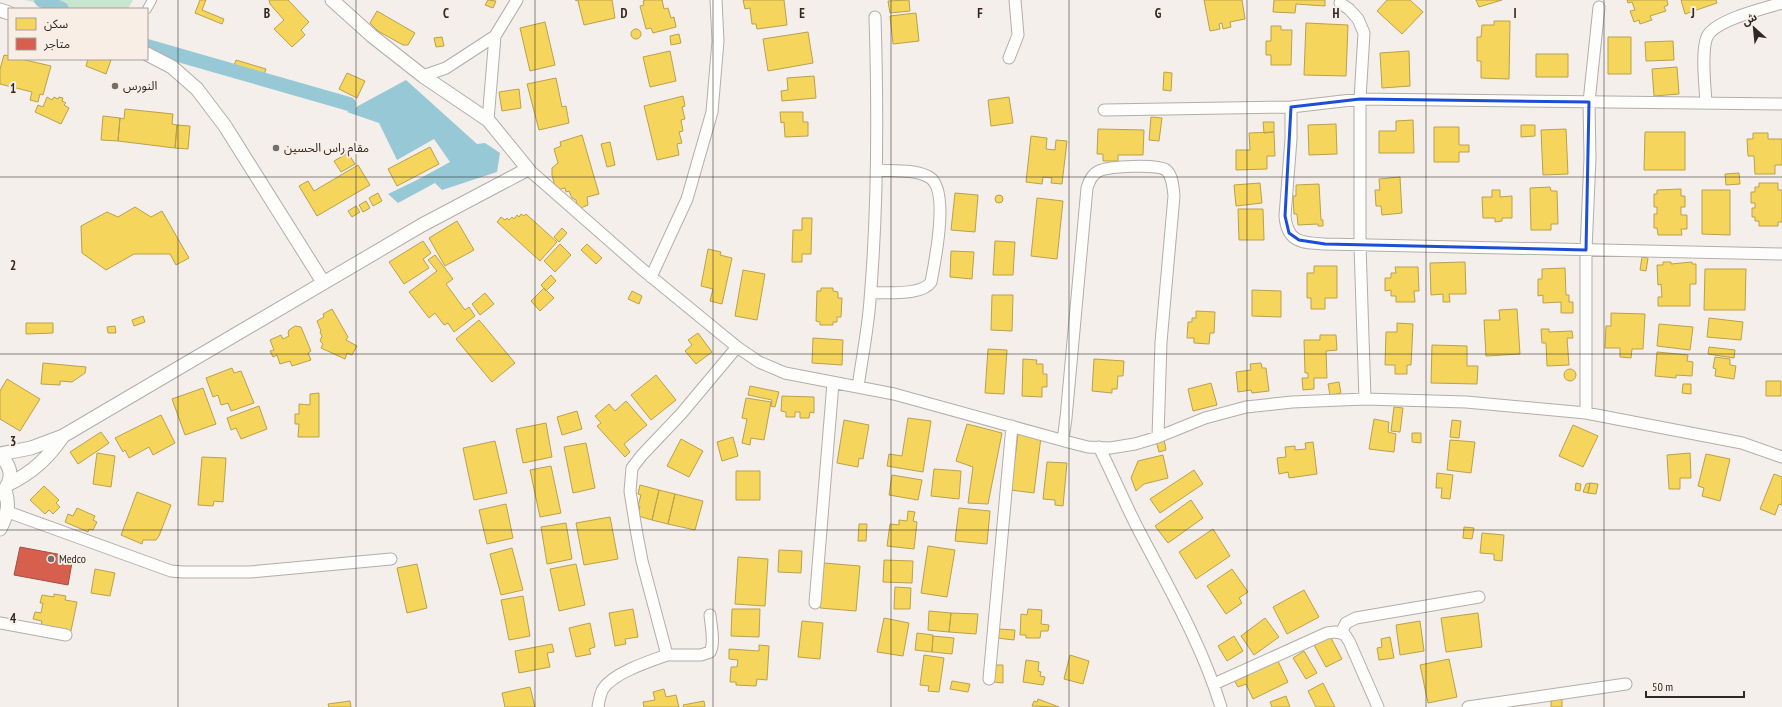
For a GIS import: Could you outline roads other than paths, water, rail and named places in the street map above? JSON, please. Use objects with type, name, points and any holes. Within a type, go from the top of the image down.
[{"type":"street","points":[[332,0],[372,36],[423,76],[488,120],[528,169],[651,277],[737,347],[759,362],[785,373],[894,394],[1088,447],[1110,448],[1134,444],[1158,437],[1205,418],[1246,408],[1292,402],[1365,399],[1466,402],[1586,413],[1742,443],[1782,457]]},
{"type":"street","points":[[423,76],[446,68],[495,36],[517,0]]},
{"type":"street","points":[[651,277],[687,198],[712,112],[718,42],[716,0]]},
{"type":"street","points":[[1009,58],[1018,35],[1015,0]]},
{"type":"street","points":[[1340,3],[1354,13],[1363,29],[1360,99],[1360,245],[1365,399]]},
{"type":"street","points":[[1706,102],[1705,42],[1707,35],[1722,24],[1764,8],[1782,3]]},
{"type":"street","points":[[1586,413],[1586,250],[1590,158],[1589,102],[1599,7]]},
{"type":"street","points":[[858,388],[871,293],[877,170],[878,102],[875,17]]},
{"type":"street","points":[[488,120],[495,36]]},
{"type":"street","points":[[148,55],[172,67],[197,89],[226,126],[324,282]]},
{"type":"street","points":[[1104,110],[1291,107],[1360,99],[1782,104]]},
{"type":"street","points":[[1291,107],[1291,139],[1285,216],[1286,225],[1289,233],[1294,238],[1309,243],[1782,254]]},
{"type":"street","points":[[1063,440],[1087,188],[1093,175],[1100,171],[1113,168],[1160,167],[1167,171],[1174,196],[1161,342],[1158,437]]},
{"type":"street","points":[[0,529],[8,512],[9,501],[5,489],[10,471],[8,464],[0,455],[31,448],[63,436],[422,225],[528,169]]},
{"type":"street","points":[[871,293],[913,291],[924,289],[929,286],[938,248],[940,203],[935,183],[929,177],[915,173],[877,170]]},
{"type":"street","points":[[668,655],[642,562],[630,491],[632,468],[642,455],[681,414],[737,347]]},
{"type":"street","points":[[815,603],[833,383]]},
{"type":"street","points":[[989,679],[1012,426]]},
{"type":"street","points":[[5,489],[40,465],[53,452],[63,436]]},
{"type":"street","points":[[1100,447],[1136,524],[1195,638],[1214,684],[1221,707]]},
{"type":"street","points":[[8,512],[171,571],[250,572],[391,560]]},
{"type":"street","points":[[1341,633],[1346,624],[1356,618],[1479,597]]},
{"type":"street","points":[[598,707],[604,689],[611,680],[641,664],[668,655],[701,655],[710,652],[712,649],[712,638],[710,615]]},
{"type":"street","points":[[0,623],[66,635]]},
{"type":"street","points":[[1214,684],[1316,637],[1335,632],[1341,633],[1349,641],[1378,707]]},
{"type":"street","points":[[1468,707],[1626,684]]},
{"type":"water","points":[[406,80],[477,144],[485,143],[500,153],[497,172],[442,190],[435,183],[398,203],[388,194],[450,162],[434,139],[397,160],[379,123],[347,112]]},
{"type":"waterway","points":[[41,0],[60,8]]},
{"type":"waterway","points":[[148,46],[349,104]]},
{"type":"place","name":"النورس","points":[[115,86]]},
{"type":"place","name":"مقام راس الحسين","points":[[276,148]]},
{"type":"place","name":"Medco","points":[[51,559]]}]
